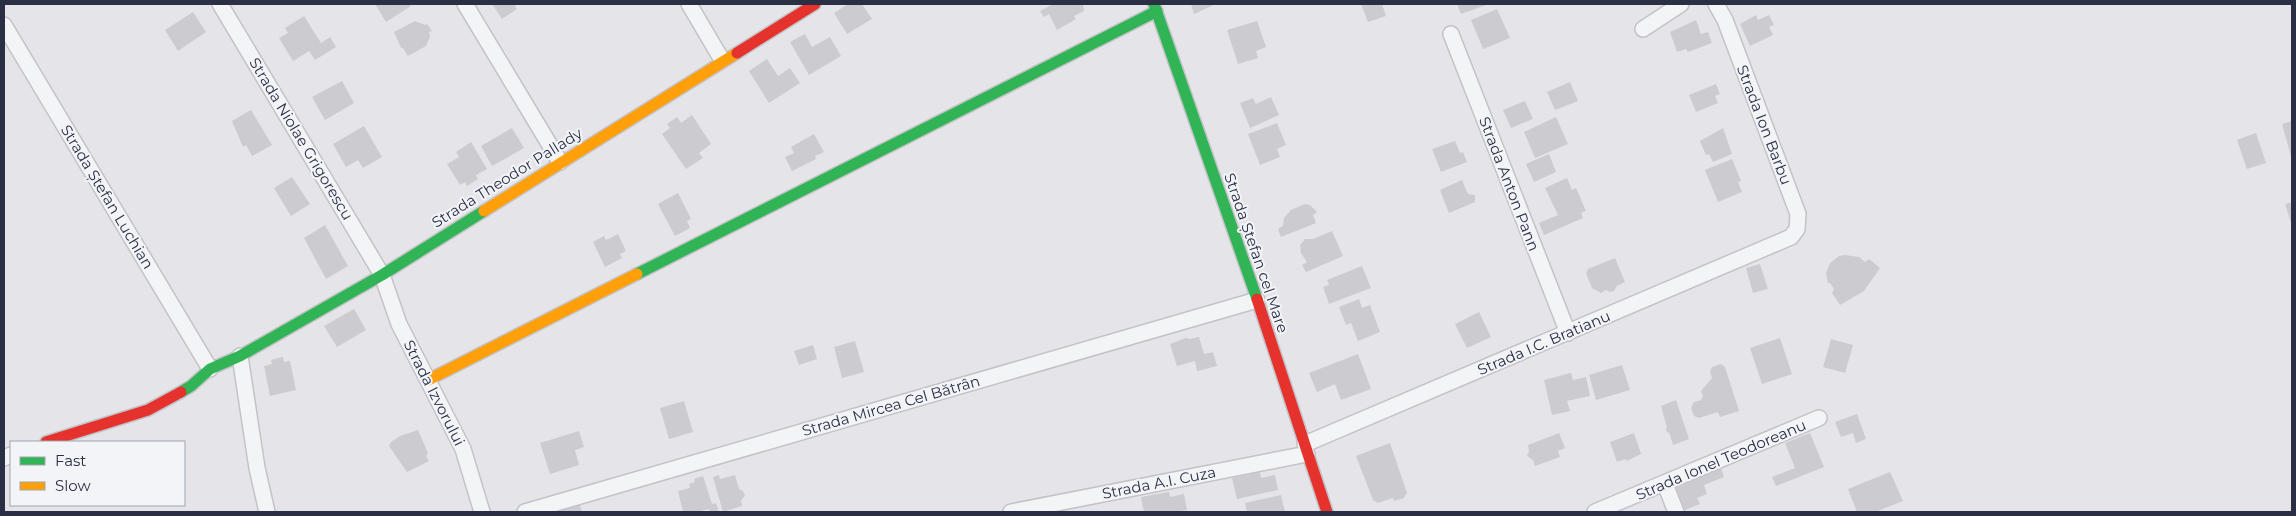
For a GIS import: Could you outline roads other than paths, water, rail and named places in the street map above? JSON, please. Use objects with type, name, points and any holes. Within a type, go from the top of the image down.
[{"type":"street","name":"Strada Niolae Grigorescu","points":[[220,4],[382,275]]},
{"type":"street","points":[[465,4],[560,162]]},
{"type":"street","points":[[689,4],[722,60]]},
{"type":"street","name":"Strada Theodor Pallady","points":[[49,441],[148,410],[191,386],[210,369],[240,356],[382,275],[722,60],[815,4]]},
{"type":"street","points":[[1643,28],[1681,4]]},
{"type":"street","name":"Strada Ion Barbu","points":[[1716,4],[1725,20],[1798,214],[1797,229],[1791,237],[1783,242]]},
{"type":"street","points":[[428,380],[1156,8]]},
{"type":"street","name":"Strada Ștefan cel Mare","points":[[1156,8],[1257,300],[1327,512]]},
{"type":"street","name":"Strada Ștefan Luchian","points":[[4,25],[210,369]]},
{"type":"street","name":"Strada Anton Pann","points":[[1451,34],[1568,333]]},
{"type":"street","name":"Strada I.C. Bratianu","points":[[1306,449],[1568,333],[1783,242]]},
{"type":"street","name":"Strada Izvorului","points":[[382,275],[399,324],[463,449],[482,512]]},
{"type":"street","name":"Strada Mircea Cel Bătrân","points":[[525,512],[1257,300]]},
{"type":"street","points":[[240,356],[257,468],[267,512]]},
{"type":"street","name":"Strada Ionel Teodoreanu","points":[[1595,512],[1819,418]]},
{"type":"street","name":"Strada A.I. Cuza","points":[[1011,512],[1306,449]]},
{"type":"street","points":[[1665,484],[1676,512]]}]
